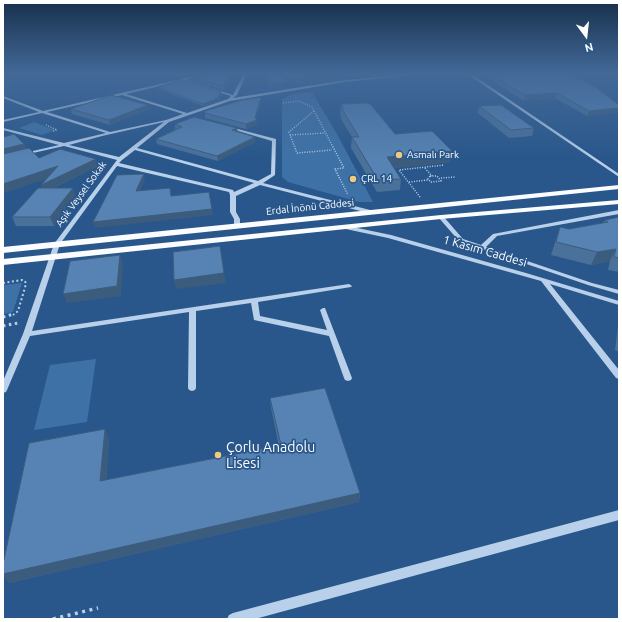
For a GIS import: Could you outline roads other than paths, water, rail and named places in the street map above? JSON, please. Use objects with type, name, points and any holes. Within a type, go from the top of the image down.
[{"type":"main road","name":"Erdal İnönü Caddesi","points":[[3,250],[619,187]]},
{"type":"main road","name":"Erdal İnönü Caddesi","points":[[3,262],[441,217],[619,202]]},
{"type":"street","points":[[16,102],[110,133]]},
{"type":"street","points":[[3,121],[84,102]]},
{"type":"street","points":[[149,102],[198,119]]},
{"type":"street","name":"Aşık Veysel Sokak","points":[[3,390],[28,334],[57,244],[116,164],[120,159],[168,121],[223,102]]},
{"type":"street","points":[[511,102],[619,176]]},
{"type":"street","points":[[18,156],[110,133],[168,121]]},
{"type":"street","points":[[221,126],[274,140],[273,175],[233,195]]},
{"type":"street","points":[[3,129],[120,159]]},
{"type":"street","points":[[134,148],[259,183],[372,212]]},
{"type":"street","points":[[116,164],[231,191],[233,195],[233,212],[237,219],[237,226]]},
{"type":"street","points":[[482,247],[495,235],[619,212]]},
{"type":"street","name":"1 Kasım Caddesi","points":[[441,217],[461,240],[619,292]]},
{"type":"street","name":"1 Kasım Caddesi","points":[[343,227],[389,236],[619,303]]},
{"type":"street","points":[[538,266],[543,280],[619,376]]},
{"type":"street","points":[[28,334],[349,286]]},
{"type":"street","points":[[254,300],[257,318],[332,334]]},
{"type":"street","points":[[192,388],[193,309]]},
{"type":"street","points":[[323,310],[348,378]]},
{"type":"street","points":[[233,619],[619,515]]},
{"type":"place","name":"Asmalı Park","points":[[399,155]]},
{"type":"place","name":"ÇRL 14","points":[[353,179]]},
{"type":"place","name":"Çorlu Anadolu Lisesi","points":[[218,455]]}]
